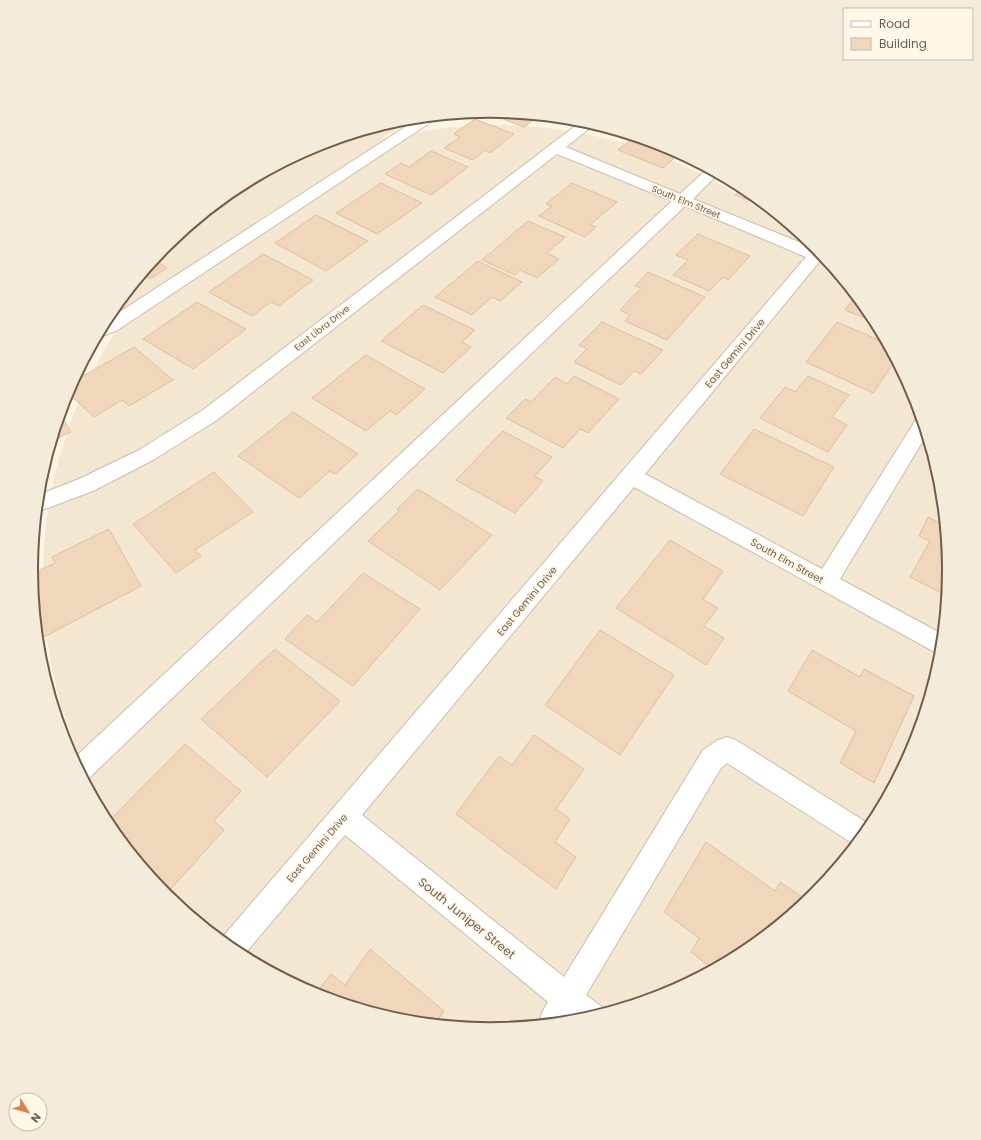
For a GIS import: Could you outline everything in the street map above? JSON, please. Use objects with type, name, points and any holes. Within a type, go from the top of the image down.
[{"type":"street","points":[[109,327],[419,123]]},
{"type":"street","name":"East Libra Drive","points":[[44,502],[86,485],[146,455],[210,415],[583,127]]},
{"type":"street","name":"South Elm Street","points":[[555,148],[810,250]]},
{"type":"street","points":[[83,766],[710,174]]},
{"type":"street","name":"East Gemini Drive","points":[[235,943],[344,817],[816,256]]},
{"type":"street","points":[[826,582],[920,429]]},
{"type":"street","name":"South Elm Street","points":[[632,476],[937,643]]},
{"type":"street","points":[[556,1018],[712,759],[727,749],[858,832]]},
{"type":"street","name":"South Juniper Street","points":[[344,817],[584,1013]]},
{"type":"shaded area","points":[[496,125],[540,127],[584,134],[628,144],[669,159],[710,178],[748,201],[783,228],[816,258],[845,290],[867,319],[896,370],[909,397],[928,453],[939,511],[942,540],[942,600],[939,629],[928,687],[909,743],[896,770],[867,821],[849,845],[831,868],[789,910],[766,929],[717,962],[664,988],[636,998],[608,1007],[550,1019],[520,1022],[461,1022],[431,1019],[373,1007],[317,988],[290,976],[264,962],[215,929],[192,910],[150,868],[114,821],[91,781],[77,751],[62,710],[52,666],[45,622],[43,578],[45,534],[52,490],[62,446],[77,405],[96,364],[119,326],[146,291],[176,258],[209,228],[244,201],[282,178],[323,159],[364,144],[408,134],[452,127]]},
{"type":"shaded area","points":[[400,126],[119,312],[150,272],[171,250],[215,211],[239,194],[290,164],[317,152],[373,133]]},
{"type":"building","points":[[501,118],[534,119],[524,127]]},
{"type":"building","points":[[475,119],[514,134],[490,153],[485,150],[473,160],[444,148],[460,137],[454,134]]},
{"type":"building","points":[[630,140],[675,157],[663,168],[618,150]]},
{"type":"building","points":[[431,151],[468,167],[431,195],[385,174],[401,163],[409,167]]},
{"type":"building","points":[[381,183],[422,203],[377,234],[336,213]]},
{"type":"building","points":[[572,183],[617,202],[590,225],[596,227],[585,237],[539,216],[552,206],[546,204]]},
{"type":"building","points":[[738,192],[753,202],[735,195]]},
{"type":"building","points":[[316,215],[368,241],[326,271],[275,243]]},
{"type":"building","points":[[528,221],[565,237],[547,253],[559,259],[537,278],[520,270],[515,275],[482,260]]},
{"type":"building","points":[[698,234],[750,256],[728,280],[723,277],[709,291],[673,275],[688,260],[676,255]]},
{"type":"building","points":[[263,254],[313,280],[279,306],[271,302],[252,316],[209,292]]},
{"type":"building","points":[[478,261],[522,282],[500,301],[492,297],[472,315],[435,297]]},
{"type":"building","points":[[158,263],[167,268],[150,279],[146,277]]},
{"type":"building","points":[[648,272],[705,297],[667,340],[625,321],[630,315],[620,310],[641,288],[635,286]]},
{"type":"building","points":[[853,300],[867,319],[845,310]]},
{"type":"building","points":[[197,302],[246,329],[193,369],[143,339]]},
{"type":"building","points":[[423,305],[475,330],[462,342],[471,347],[443,373],[381,341]]},
{"type":"building","points":[[602,322],[663,350],[641,374],[634,371],[621,385],[574,362],[587,349],[579,345]]},
{"type":"building","points":[[837,322],[880,341],[893,364],[873,393],[806,362]]},
{"type":"building","points":[[134,347],[173,380],[129,406],[122,400],[94,417],[72,397],[83,373],[85,375]]},
{"type":"building","points":[[366,355],[425,389],[396,415],[390,411],[366,431],[312,398]]},
{"type":"building","points":[[574,376],[619,399],[588,433],[580,429],[563,448],[506,418],[525,399],[531,402],[555,377],[567,384]]},
{"type":"building","points":[[808,376],[849,395],[832,417],[847,425],[828,452],[760,418],[785,387],[795,392]]},
{"type":"building","points":[[293,412],[358,454],[335,474],[330,471],[299,498],[238,456]]},
{"type":"building","points":[[64,420],[71,432],[58,438]]},
{"type":"building","points":[[754,429],[834,467],[803,516],[720,474]]},
{"type":"building","points":[[503,431],[552,457],[535,476],[543,481],[515,513],[456,480]]},
{"type":"building","points":[[214,472],[253,512],[195,550],[201,556],[176,573],[133,524]]},
{"type":"building","points":[[418,489],[492,535],[440,590],[368,541],[399,511],[397,509]]},
{"type":"building","points":[[928,517],[940,523],[943,570],[942,594],[910,577],[930,541],[919,536]]},
{"type":"building","points":[[109,529],[141,586],[43,637],[39,600],[38,571],[55,563],[52,557]]},
{"type":"building","points":[[670,540],[723,571],[703,599],[718,608],[704,626],[724,638],[706,665],[616,608]]},
{"type":"building","points":[[363,573],[420,609],[353,686],[285,639],[307,615],[317,622]]},
{"type":"building","points":[[600,630],[674,675],[620,755],[545,705]]},
{"type":"building","points":[[275,649],[340,701],[267,777],[201,719]]},
{"type":"building","points":[[812,650],[860,677],[864,669],[914,696],[874,783],[840,763],[856,731],[788,691]]},
{"type":"building","points":[[534,735],[584,769],[556,809],[570,819],[555,842],[576,857],[556,889],[456,814],[499,756],[512,765]]},
{"type":"building","points":[[185,744],[241,791],[214,821],[224,830],[170,889],[150,868],[112,818]]},
{"type":"building","points":[[706,842],[775,891],[780,882],[802,897],[766,929],[709,966],[691,952],[699,938],[664,912]]},
{"type":"building","points":[[370,949],[444,1011],[438,1020],[402,1014],[373,1007],[320,989],[331,974],[345,985]]}]
